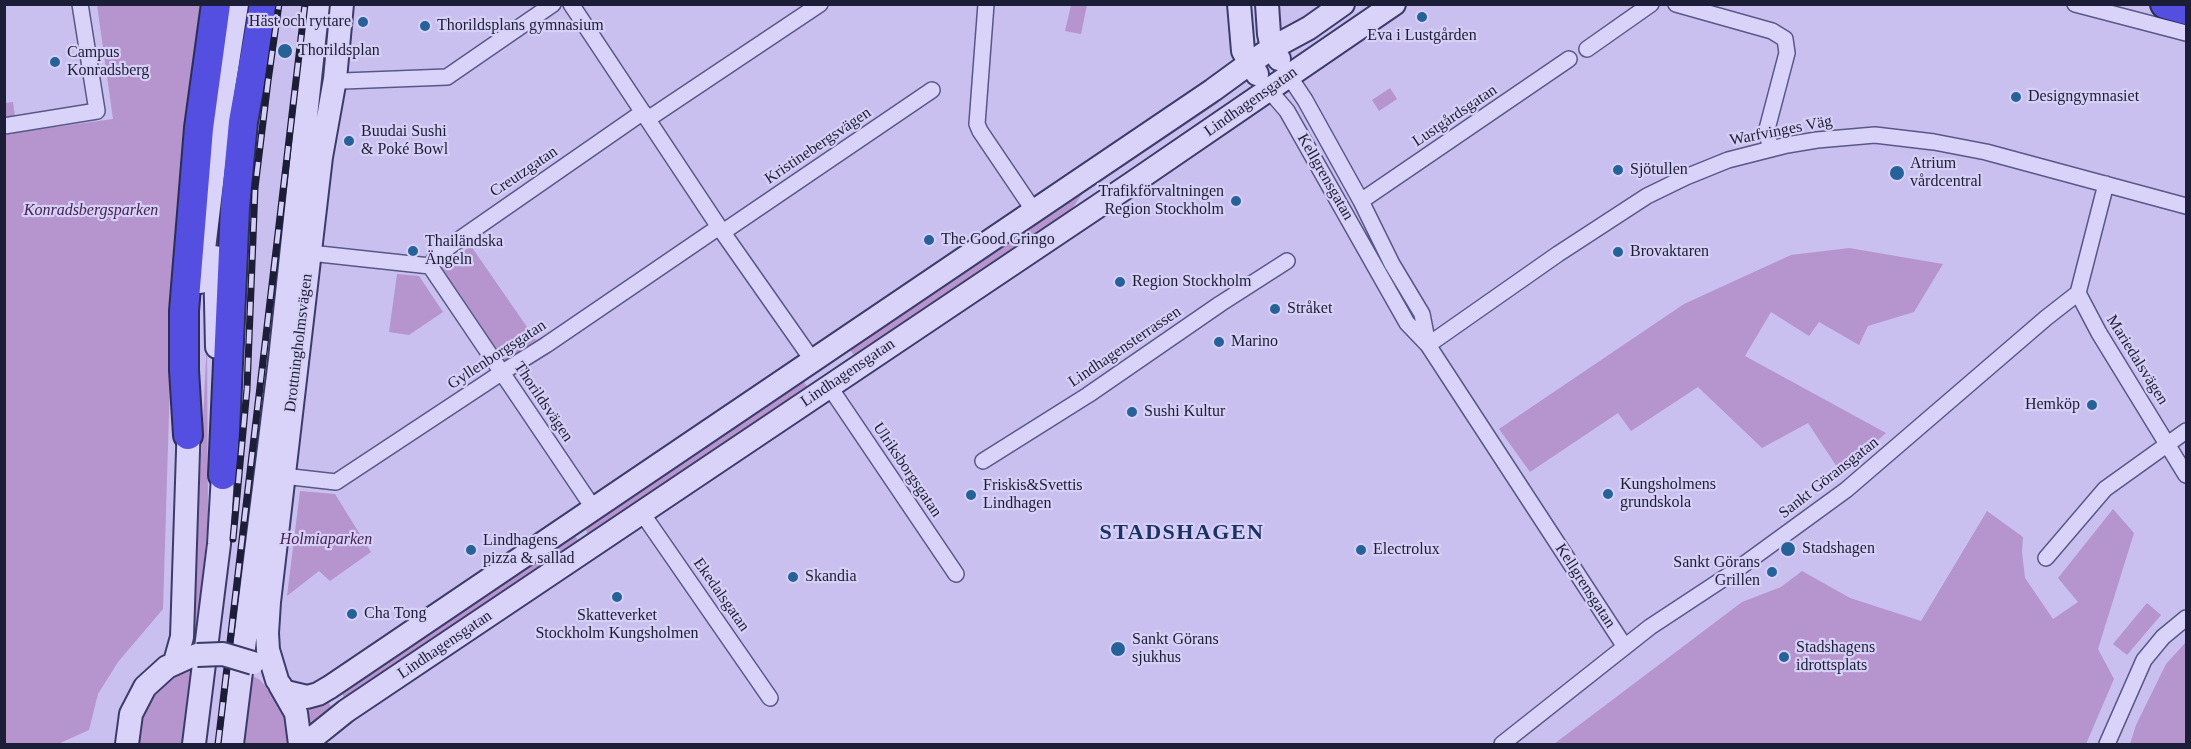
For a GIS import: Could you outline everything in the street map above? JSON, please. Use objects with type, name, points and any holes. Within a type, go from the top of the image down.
[{"type":"highway","points":[[188,435],[184,370],[184,311],[199,128],[216,4]]},
{"type":"highway","points":[[223,475],[235,207],[243,122],[264,4]]},
{"type":"highway","points":[[2165,4],[2187,10]]},
{"type":"main road","points":[[175,662],[182,637],[188,435],[202,260],[237,4]]},
{"type":"main road","name":"Drottningholmsvägen","points":[[232,744],[299,185],[318,4]]},
{"type":"main road","name":"Drottningholmsvägen","points":[[299,185],[320,77],[340,4]]},
{"type":"main road","name":"Drottningholmsvägen","points":[[300,744],[296,713],[270,660],[267,633],[321,157],[335,79],[340,4]]},
{"type":"main road","name":"Kellgrensgatan","points":[[1239,4],[1243,51],[1269,90]]},
{"type":"main road","name":"Kellgrensgatan","points":[[1267,4],[1272,48],[1289,76]]},
{"type":"main road","name":"Lindhagensgatan","points":[[281,686],[307,697],[318,694],[1034,212],[1272,48],[1309,28],[1343,4]]},
{"type":"main road","name":"Lindhagensgatan","points":[[305,744],[334,719],[1394,4]]},
{"type":"main road","points":[[194,744],[219,544],[223,475],[217,371],[214,175]]},
{"type":"main road","points":[[813,361],[829,386]]},
{"type":"main road","points":[[123,741],[134,704],[144,687],[158,673],[175,662],[197,655],[223,654],[253,663],[281,686]]},
{"type":"street","points":[[4,126],[97,111],[80,4]]},
{"type":"street","points":[[335,79],[343,81],[447,77],[553,4]]},
{"type":"street","points":[[571,4],[721,230],[813,361]]},
{"type":"street","points":[[645,116],[820,4]]},
{"type":"street","points":[[987,4],[977,124],[1034,212]]},
{"type":"street","points":[[1587,49],[1651,4]]},
{"type":"street","points":[[1676,4],[1772,31],[1785,39],[1787,53],[1767,129],[1770,149]]},
{"type":"street","points":[[2075,4],[2187,33]]},
{"type":"street","name":"Lustgårdsgatan","points":[[1361,201],[1569,59]]},
{"type":"street","name":"Kellgrensgatan","points":[[1289,76],[1305,100],[1361,201],[1392,264],[1422,314],[1428,345]]},
{"type":"street","name":"Kristinebergsvägen","points":[[721,230],[932,90]]},
{"type":"street","name":"Kellgrensgatan","points":[[1269,90],[1287,111],[1407,323],[1428,345],[1625,647]]},
{"type":"street","name":"Creutzgatan","points":[[430,266],[444,249],[645,116]]},
{"type":"street","name":"Warfvinges Väg","points":[[1428,345],[1539,267],[1647,196],[1703,169],[1728,160],[1817,140],[1875,135],[1960,146],[2187,206]]},
{"type":"street","points":[[2078,293],[2106,184]]},
{"type":"street","name":"Gyllenborgsgatan","points":[[283,476],[336,482],[721,230]]},
{"type":"street","points":[[310,253],[430,266]]},
{"type":"street","name":"Lindhagensterrassen","points":[[983,461],[1088,395],[1287,261]]},
{"type":"street","name":"Thorildsvägen","points":[[430,266],[594,508]]},
{"type":"street","name":"Sankt Göransgatan","points":[[1502,744],[1650,627],[1732,573],[1846,490],[2078,293]]},
{"type":"street","name":"Mariedalsvägen","points":[[2078,293],[2099,333],[2187,475]]},
{"type":"street","name":"Ulriksborgsgatan","points":[[829,386],[956,574]]},
{"type":"street","points":[[2046,558],[2105,489],[2187,431]]},
{"type":"street","name":"Ekedalsgatan","points":[[642,513],[770,698]]},
{"type":"street","points":[[2107,744],[2144,660],[2163,637],[2187,618]]},
{"type":"green space","name":"Konradsbergsparken","points":[[97,5],[203,5],[185,126],[174,250],[163,609],[118,662],[98,694],[89,730],[58,744],[5,744],[4,134],[113,119]]},
{"type":"green space","points":[[1071,5],[1087,5],[1081,34],[1065,31]]},
{"type":"green space","points":[[1390,88],[1397,99],[1379,111],[1372,100]]},
{"type":"green space","points":[[1214,98],[1218,103],[1082,194],[1069,213],[856,358],[848,347]]},
{"type":"green space","points":[[13,102],[15,116],[5,118],[5,103]]},
{"type":"green space","points":[[471,246],[536,340],[504,362],[439,269]]},
{"type":"green space","points":[[1849,248],[1943,264],[1914,312],[1868,326],[1859,345],[1819,322],[1809,336],[1771,312],[1745,356],[1886,433],[1841,473],[1808,423],[1762,448],[1698,387],[1631,431],[1618,413],[1530,472],[1499,429],[1684,304],[1791,255]]},
{"type":"green space","points":[[397,274],[419,276],[443,312],[409,335],[389,332]]},
{"type":"green space","points":[[207,340],[208,520],[198,629],[195,629],[195,573]]},
{"type":"green space","points":[[802,380],[808,387],[591,538],[583,526]]},
{"type":"green space","name":"Holmiaparken","points":[[300,491],[335,494],[371,552],[330,581],[319,571],[287,596]]},
{"type":"green space","points":[[2113,509],[2134,533],[2098,649],[2114,679],[2086,744],[1554,744],[1742,602],[1781,587],[1802,571],[1850,598],[1921,621],[1987,511],[2023,537],[2025,578],[2053,619],[2078,602],[2058,578]]},
{"type":"green space","points":[[573,533],[581,545],[347,702],[340,691]]},
{"type":"green space","points":[[2147,603],[2161,615],[2127,655],[2113,644]]},
{"type":"green space","points":[[2186,642],[2186,744],[2130,744],[2136,725],[2166,664]]},
{"type":"green space","points":[[193,668],[184,744],[138,744],[142,716],[154,694],[174,675]]},
{"type":"green space","points":[[251,675],[260,680],[276,698],[286,721],[289,744],[243,744]]},
{"type":"green space","points":[[327,700],[334,711],[310,726],[306,710]]},
{"type":"railway","points":[[233,539],[247,389],[255,188],[279,4]]},
{"type":"railway","points":[[218,744],[305,4]]},
{"type":"place","name":"Eva i Lustgården","points":[[1422,17]]},
{"type":"place","name":"Häst och ryttare","points":[[363,22]]},
{"type":"place","name":"Thorildsplans gymnasium","points":[[425,26]]},
{"type":"place","name":"Thorildsplan","points":[[285,51]]},
{"type":"place","name":"Campus Konradsberg","points":[[55,62]]},
{"type":"place","name":"Designgymnasiet","points":[[2016,97]]},
{"type":"place","name":"Buudai Sushi & Poké Bowl","points":[[349,141]]},
{"type":"place","name":"Sjötullen","points":[[1618,170]]},
{"type":"place","name":"Atrium vårdcentral","points":[[1897,173]]},
{"type":"place","name":"Trafikförvaltningen Region Stockholm","points":[[1236,201]]},
{"type":"place","name":"The Good Gringo","points":[[929,240]]},
{"type":"place","name":"Thailändska Ängeln","points":[[413,251]]},
{"type":"place","name":"Brovaktaren","points":[[1618,252]]},
{"type":"place","name":"Region Stockholm","points":[[1120,282]]},
{"type":"place","name":"Stråket","points":[[1275,309]]},
{"type":"place","name":"Marino","points":[[1219,342]]},
{"type":"place","name":"Hemköp","points":[[2092,405]]},
{"type":"place","name":"Sushi Kultur","points":[[1132,412]]},
{"type":"place","name":"Kungsholmens grundskola","points":[[1608,494]]},
{"type":"place","name":"Friskis&Svettis Lindhagen","points":[[971,495]]},
{"type":"place","name":"Stadshagen","points":[[1788,549]]},
{"type":"place","name":"Lindhagens pizza & sallad","points":[[471,550]]},
{"type":"place","name":"Electrolux","points":[[1361,550]]},
{"type":"place","name":"Sankt Görans Grillen","points":[[1772,572]]},
{"type":"place","name":"Skandia","points":[[793,577]]},
{"type":"place","name":"Skatteverket Stockholm Kungsholmen","points":[[617,597]]},
{"type":"place","name":"Cha Tong","points":[[352,614]]},
{"type":"place","name":"Sankt Görans sjukhus","points":[[1118,649]]},
{"type":"place","name":"Stadshagens idrottsplats","points":[[1784,657]]},
{"type":"district","name":"STADSHAGEN","points":[[1182,533]]}]
